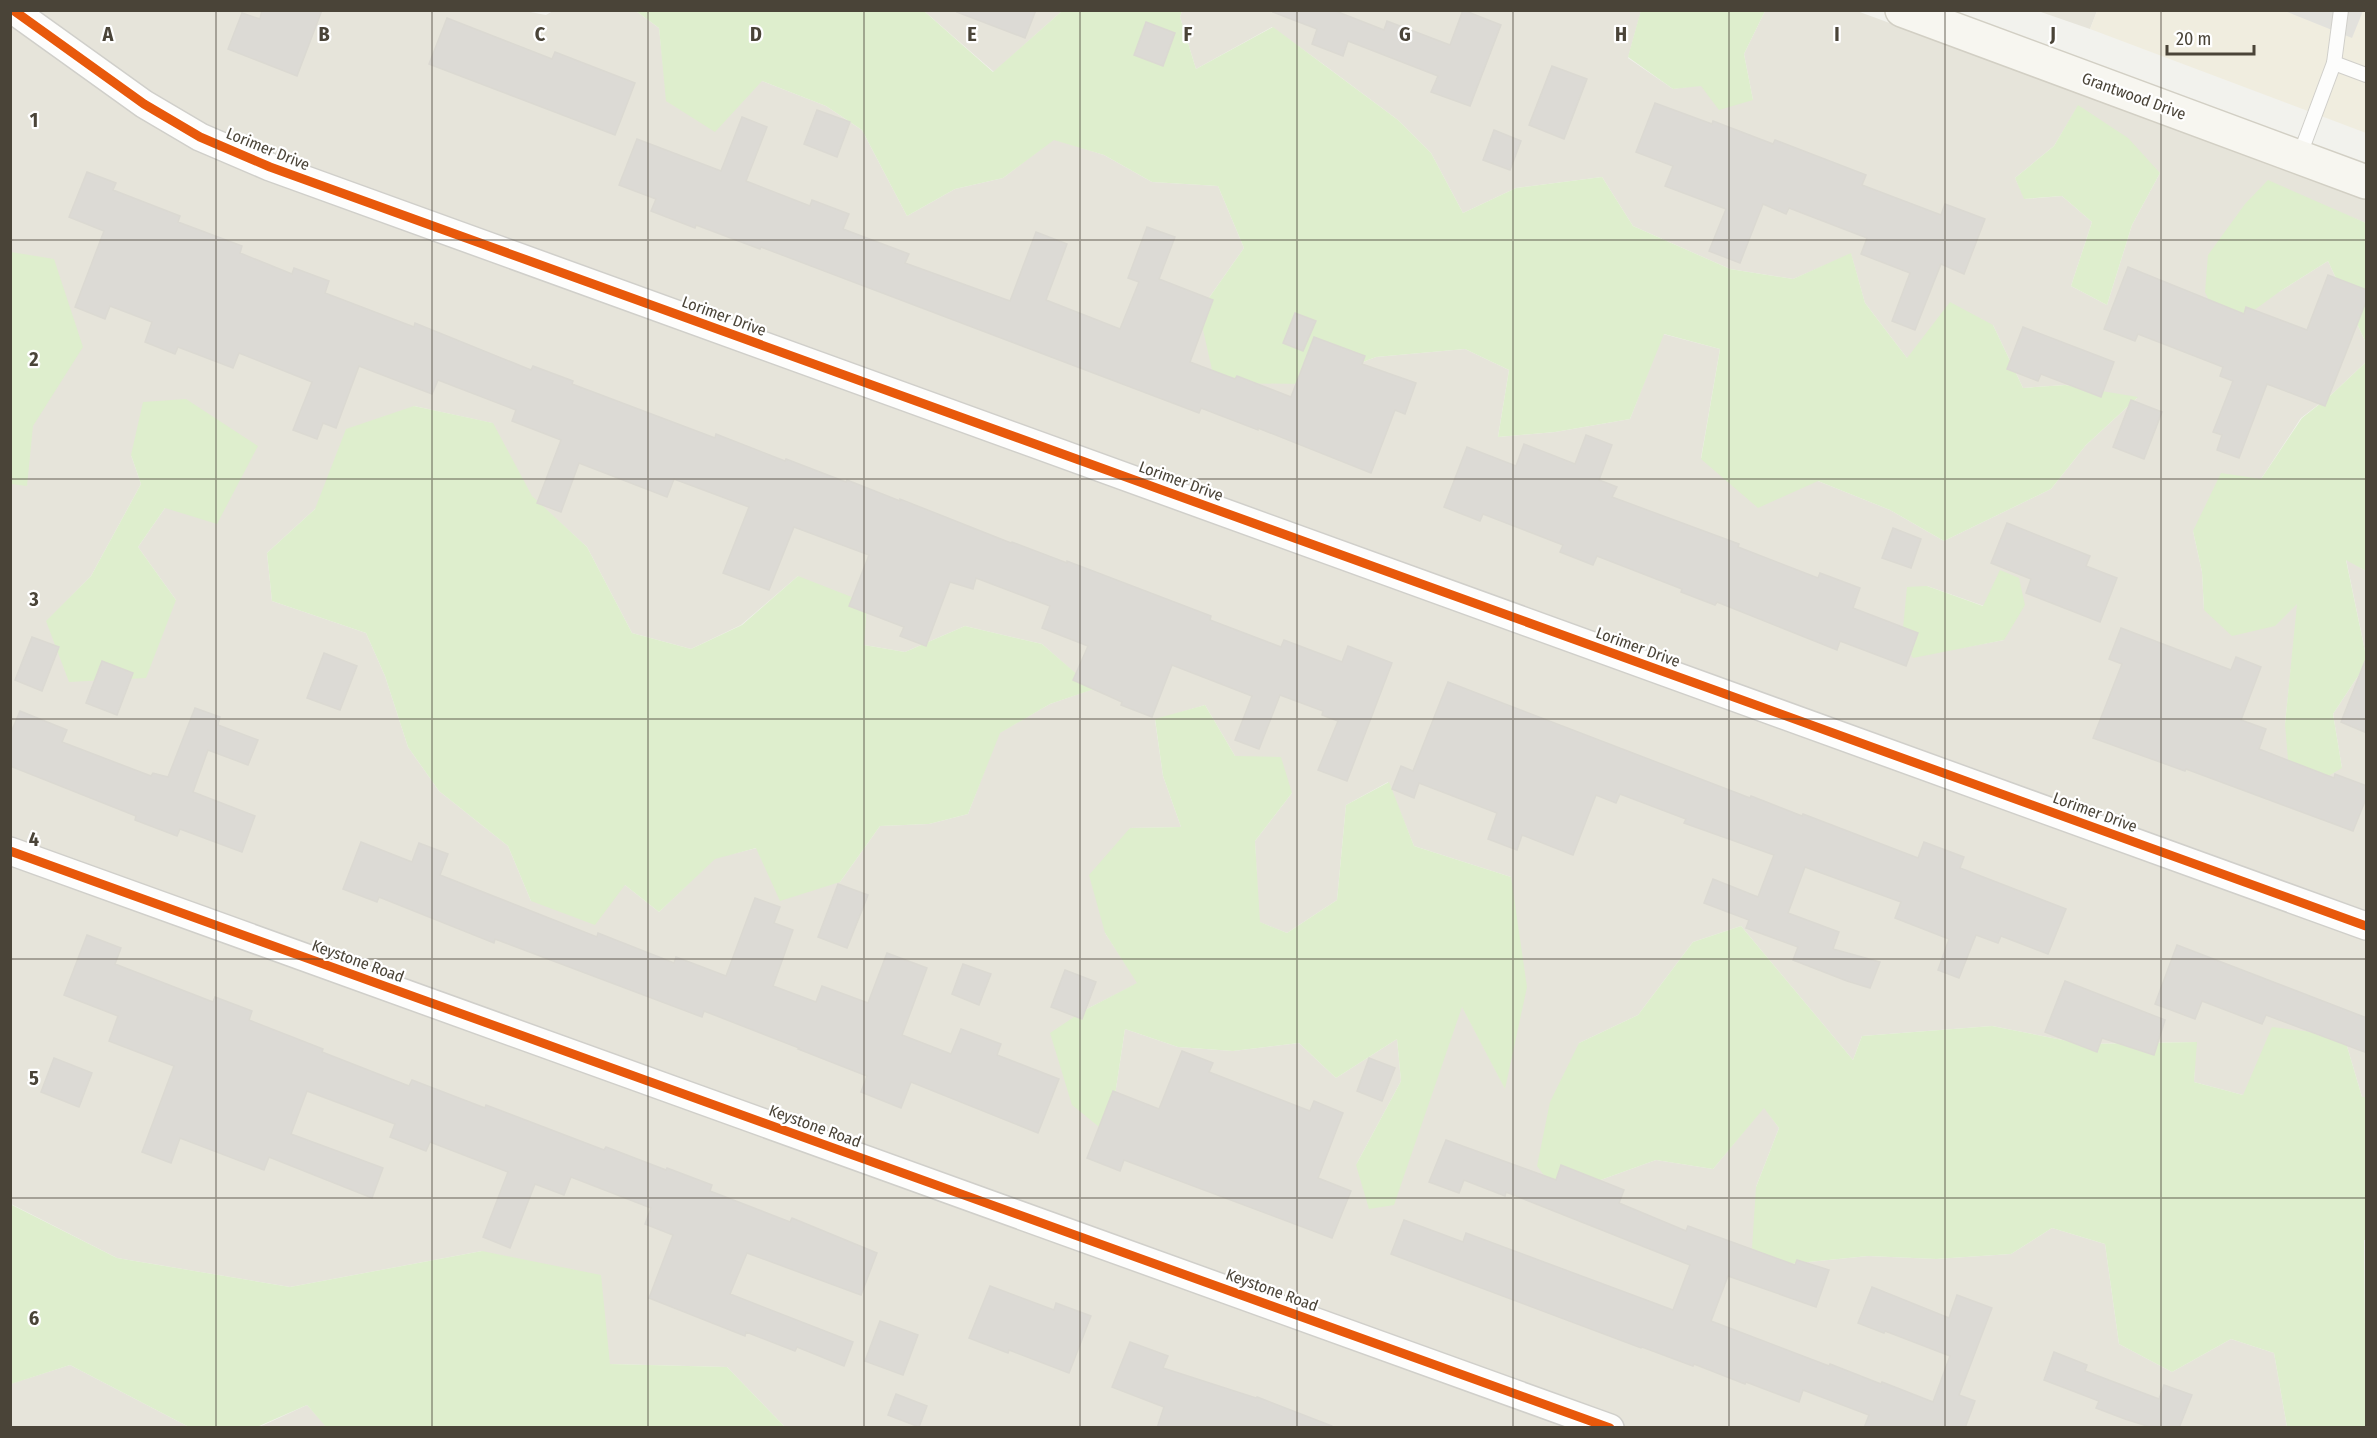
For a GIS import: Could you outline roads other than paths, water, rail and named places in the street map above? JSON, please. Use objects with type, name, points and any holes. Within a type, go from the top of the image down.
[{"type":"street","name":"Lorimer Drive","points":[[13,10],[144,104],[200,137],[270,167],[2367,926]]},
{"type":"street","name":"Grantwood Drive","points":[[1902,10],[2367,182]]},
{"type":"street","name":"Keystone Road","points":[[10,851],[1610,1428]]},
{"type":"lane","points":[[2299,157],[2334,63],[2342,10]]},
{"type":"lane","points":[[2334,63],[2367,75]]}]
